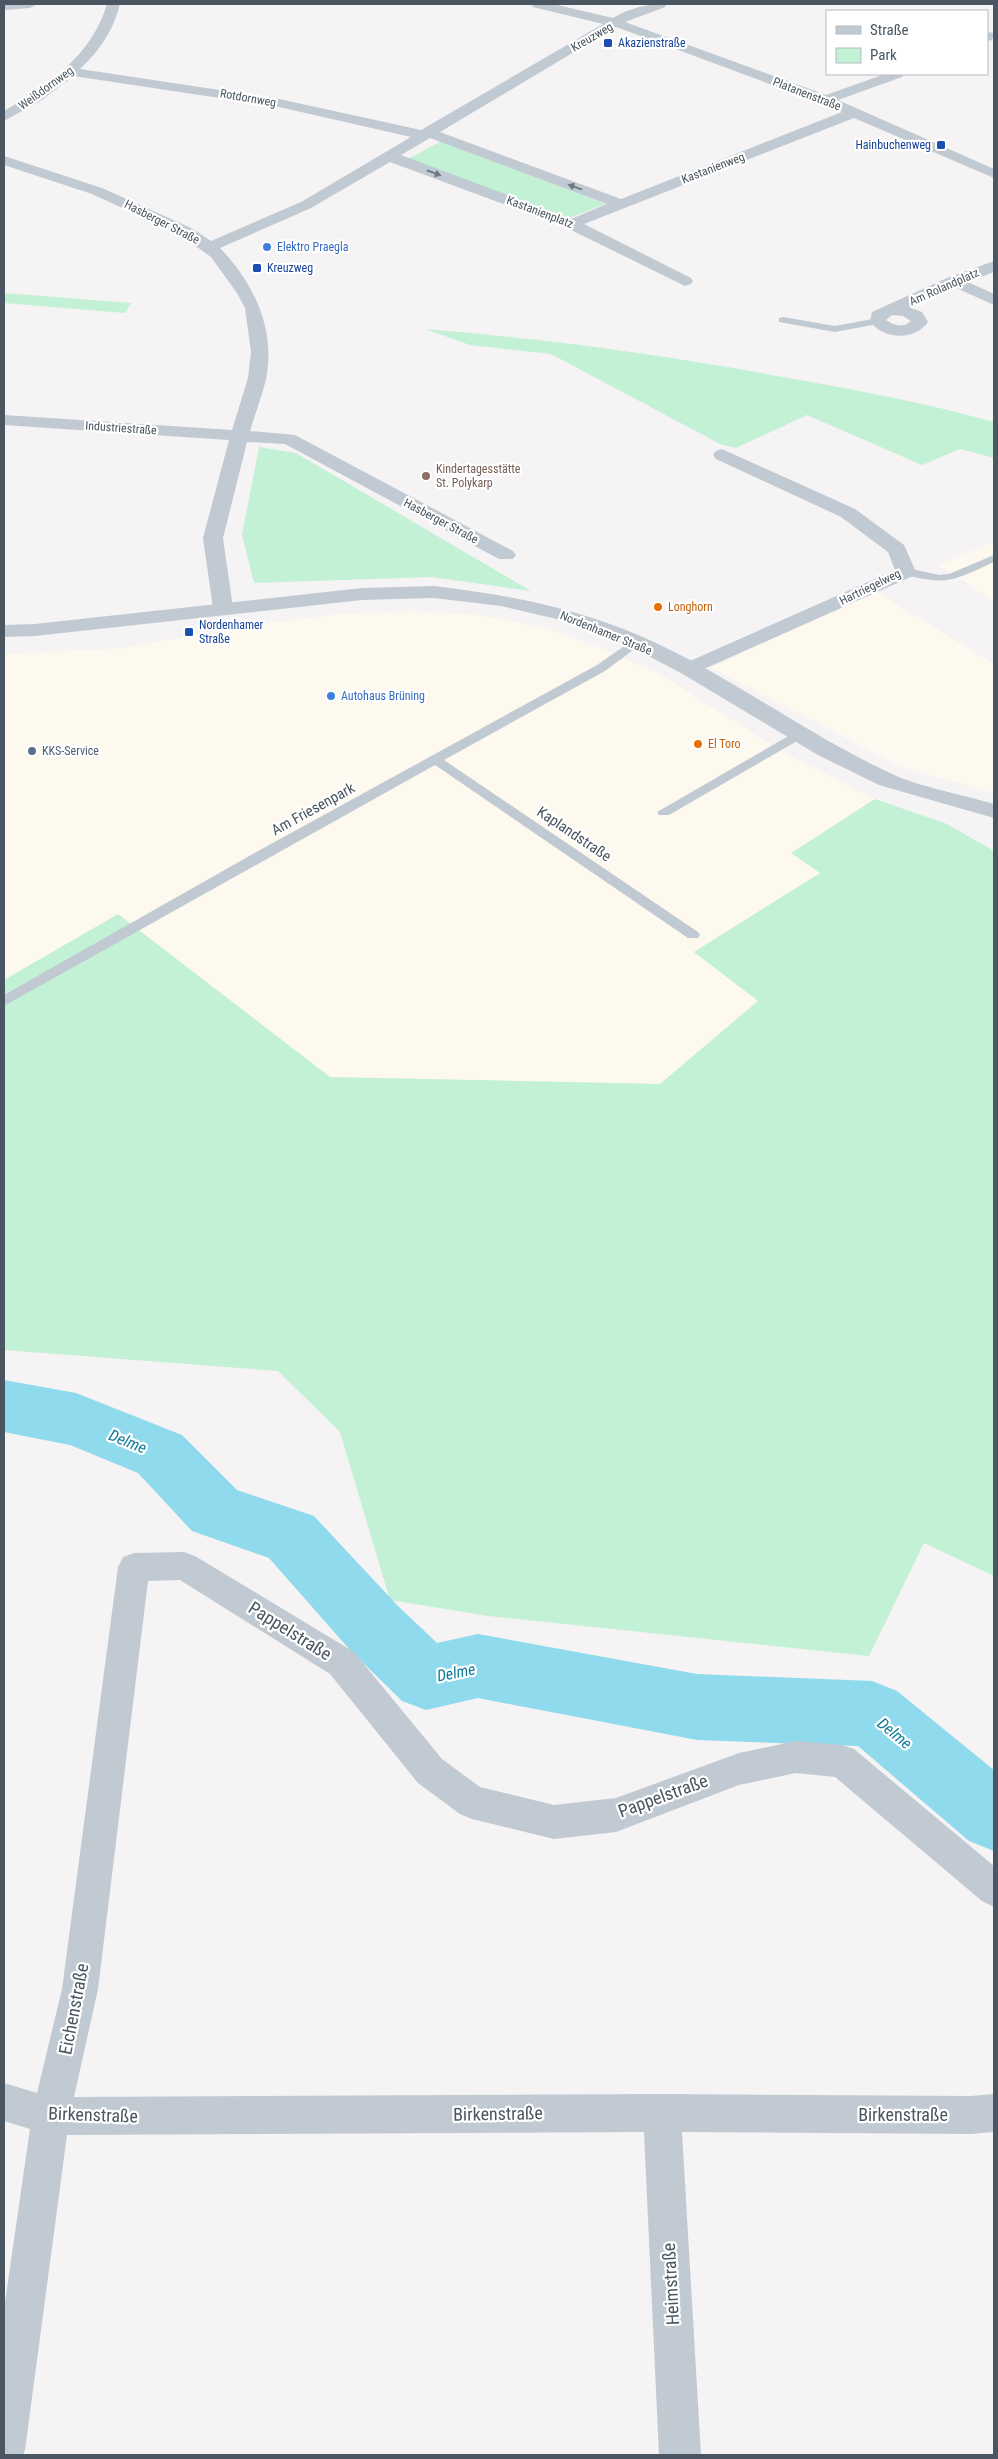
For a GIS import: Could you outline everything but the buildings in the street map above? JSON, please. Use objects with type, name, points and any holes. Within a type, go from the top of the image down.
[{"type":"street","points":[[4,6],[30,4]]},
{"type":"street","name":"Weißdornweg","points":[[4,117],[72,72],[104,28],[113,4]]},
{"type":"street","points":[[538,4],[616,23]]},
{"type":"street","name":"Kreuzweg","points":[[210,247],[306,205],[629,14],[660,4]]},
{"type":"street","name":"Platanenstraße","points":[[616,23],[826,100],[994,174]]},
{"type":"street","name":"Rotdornweg","points":[[72,72],[279,103],[425,134]]},
{"type":"street","points":[[826,100],[894,75]]},
{"type":"street","name":"Kastanienweg","points":[[571,224],[855,112]]},
{"type":"street","points":[[425,134],[621,204]]},
{"type":"street","name":"Kastanienplatz","points":[[389,156],[571,224],[685,281]]},
{"type":"street","name":"Hasberger Straße","points":[[4,160],[97,191],[145,211],[210,247],[227,266],[245,292],[253,308],[260,352],[257,378],[239,436],[213,538],[223,608]]},
{"type":"street","name":"Am Rolandplatz","points":[[895,310],[912,313],[919,318],[918,325],[910,329],[897,330],[887,328],[878,321],[881,313],[895,310],[925,293],[994,266]]},
{"type":"street","points":[[953,281],[994,300]]},
{"type":"street","name":"Industriestraße","points":[[4,420],[239,436]]},
{"type":"street","name":"Hasberger Straße","points":[[239,436],[289,439],[506,555]]},
{"type":"street","name":"Hartriegelweg","points":[[688,669],[906,572],[897,548],[848,513],[722,455]]},
{"type":"street","name":"Nordenhamer Straße","points":[[4,631],[36,630],[362,594],[434,592],[501,600],[563,614],[636,642],[688,669],[826,750],[887,780],[913,790],[994,811]]},
{"type":"street","name":"Pappelstraße","points":[[134,1567],[184,1566],[342,1663],[430,1771],[472,1802],[554,1822],[616,1815],[739,1769],[796,1757],[842,1761],[994,1889]]},
{"type":"street","name":"Eichenstraße","points":[[4,2450],[51,2116],[80,1989],[134,1567]]},
{"type":"street","name":"Birkenstraße","points":[[4,2102],[51,2116],[122,2117],[662,2113],[962,2115],[994,2113]]},
{"type":"street","name":"Heimstraße","points":[[662,2113],[680,2455]]},
{"type":"lane","points":[[783,320],[835,329],[878,321]]},
{"type":"lane","points":[[906,572],[940,579],[952,577],[994,558]]},
{"type":"lane","name":"Am Friesenpark","points":[[4,1001],[256,858],[601,668],[636,642]]},
{"type":"lane","points":[[664,812],[799,734]]},
{"type":"lane","name":"Kaplandstraße","points":[[436,760],[693,935]]},
{"type":"shaded area","points":[[994,542],[994,601],[938,565]]},
{"type":"shaded area","points":[[873,590],[994,664],[994,793],[901,767],[711,668]]},
{"type":"shaded area","points":[[410,611],[479,615],[542,627],[601,648],[660,674],[781,751],[875,799],[791,853],[821,873],[694,952],[758,1000],[660,1084],[330,1077],[118,914],[4,980],[4,654],[124,648],[238,627],[339,614]]},
{"type":"green space","points":[[442,141],[606,204],[569,218],[406,160]]},
{"type":"green space","points":[[4,293],[131,303],[125,313],[4,303]]},
{"type":"green space","points":[[425,329],[562,343],[652,355],[866,392],[917,403],[994,422],[994,458],[960,449],[922,465],[807,415],[736,448],[720,444],[551,354],[470,345]]},
{"type":"green space","points":[[259,447],[296,453],[531,591],[431,577],[254,583],[242,535]]},
{"type":"green space","points":[[875,799],[947,824],[994,851],[994,1576],[924,1543],[869,1656],[488,1616],[390,1600],[340,1432],[278,1371],[4,1350],[4,980],[118,914],[330,1077],[660,1084],[758,1001],[694,952],[820,873],[791,853]]},
{"type":"waterway","name":"Delme","points":[[4,1406],[76,1420],[160,1454],[215,1511],[291,1537],[374,1628],[426,1678],[478,1666],[697,1707],[872,1714],[994,1816]]},
{"type":"place","name":"Akazienstraße","points":[[608,43]]},
{"type":"place","name":"Hainbuchenweg","points":[[941,145]]},
{"type":"place","name":"Elektro Praegla","points":[[267,247]]},
{"type":"place","name":"Kreuzweg","points":[[257,268]]},
{"type":"place","name":"Kindertagesstätte St. Polykarp","points":[[426,476]]},
{"type":"place","name":"Longhorn","points":[[658,607]]},
{"type":"place","name":"Nordenhamer Straße","points":[[189,632]]},
{"type":"place","name":"Autohaus Brüning","points":[[331,696]]},
{"type":"place","name":"El Toro","points":[[698,744]]},
{"type":"place","name":"KKS-Service","points":[[32,751]]}]
